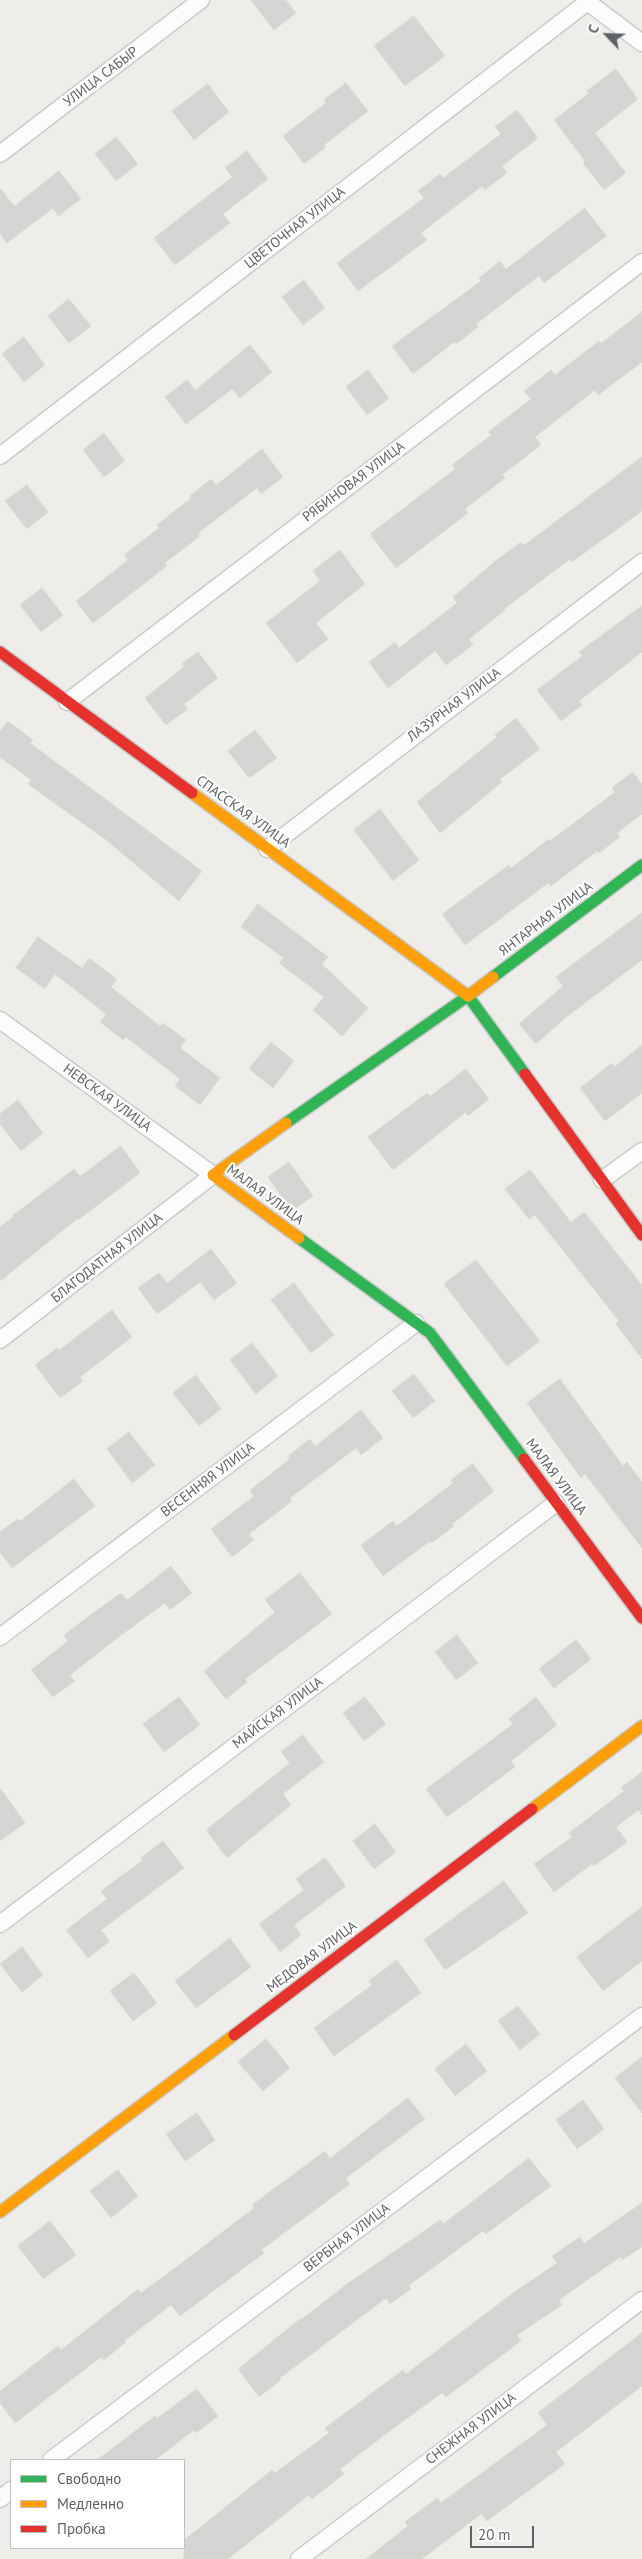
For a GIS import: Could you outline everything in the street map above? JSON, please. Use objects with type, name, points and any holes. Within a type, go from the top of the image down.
[{"type":"street","name":"УЛИЦА САБЫР","points":[[0,154],[202,0]]},
{"type":"street","points":[[588,1],[642,43]]},
{"type":"street","name":"ЦВЕТОЧНАЯ УЛИЦА","points":[[0,456],[588,1]]},
{"type":"street","name":"РЯБИНОВАЯ УЛИЦА","points":[[67,702],[642,262]]},
{"type":"street","name":"ЛАЗУРНАЯ УЛИЦА","points":[[267,849],[642,562]]},
{"type":"street","name":"СПАССКАЯ УЛИЦА","points":[[0,652],[468,996]]},
{"type":"street","name":"ЯНТАРНАЯ УЛИЦА","points":[[468,996],[642,865]]},
{"type":"street","points":[[468,996],[642,1235]]},
{"type":"street","name":"МАЛАЯ УЛИЦА","points":[[468,996],[214,1175],[430,1333],[642,1618]]},
{"type":"street","name":"НЕВСКАЯ УЛИЦА","points":[[4,1029],[214,1175]]},
{"type":"street","points":[[602,1180],[642,1150]]},
{"type":"street","name":"БЛАГОДАТНАЯ УЛИЦА","points":[[0,1340],[214,1175]]},
{"type":"street","name":"ВЕСЕННЯЯ УЛИЦА","points":[[0,1638],[416,1323]]},
{"type":"street","name":"МАЙСКАЯ УЛИЦА","points":[[0,1924],[556,1503]]},
{"type":"street","name":"МЕДОВАЯ УЛИЦА","points":[[0,2212],[642,1726]]},
{"type":"street","name":"ВЕРБНАЯ УЛИЦА","points":[[52,2459],[642,2016]]},
{"type":"street","name":"СНЕЖНАЯ УЛИЦА","points":[[299,2559],[642,2300]]},
{"type":"street","points":[[0,2499],[10,2491]]},
{"type":"building","points":[[251,0],[286,0],[296,13],[274,30]]},
{"type":"building","points":[[414,16],[445,56],[405,86],[374,46]]},
{"type":"building","points":[[616,69],[638,99],[595,133],[626,173],[604,190],[554,120]]},
{"type":"building","points":[[346,83],[368,111],[324,145],[326,147],[304,164],[283,136],[326,103],[324,100]]},
{"type":"building","points":[[208,84],[229,112],[194,140],[172,111]]},
{"type":"building","points":[[517,110],[538,138],[502,166],[507,173],[485,190],[482,186],[421,233],[427,240],[358,291],[337,263],[424,198],[418,191],[440,174],[443,178],[501,134],[495,127]]},
{"type":"building","points":[[116,137],[138,164],[116,181],[95,154]]},
{"type":"building","points":[[247,151],[268,179],[223,214],[230,223],[175,265],[154,238],[232,177],[225,168]]},
{"type":"building","points":[[59,171],[81,199],[58,216],[53,208],[7,243],[0,234],[0,188],[14,206]]},
{"type":"building","points":[[585,208],[606,236],[544,283],[539,276],[476,324],[478,327],[456,344],[454,342],[413,374],[392,346],[481,281],[479,278],[500,261],[506,269]]},
{"type":"building","points":[[304,280],[325,308],[303,325],[282,297]]},
{"type":"building","points":[[69,299],[91,326],[69,343],[48,316]]},
{"type":"building","points":[[642,312],[642,362],[598,395],[595,390],[535,437],[541,445],[502,475],[505,478],[465,509],[468,513],[396,568],[370,534],[455,469],[452,465],[491,435],[488,432],[531,399],[524,391],[551,370],[555,375],[599,341],[601,343]]},
{"type":"building","points":[[24,337],[45,365],[24,382],[2,354]]},
{"type":"building","points":[[250,345],[272,372],[240,398],[232,389],[186,424],[165,397],[187,380],[195,390]]},
{"type":"building","points":[[368,370],[389,398],[367,415],[346,387]]},
{"type":"building","points":[[104,433],[125,461],[104,477],[83,450]]},
{"type":"building","points":[[262,449],[283,477],[261,494],[257,488],[198,533],[200,536],[165,563],[167,566],[93,623],[76,601],[128,560],[124,555],[159,528],[157,525],[191,498],[190,496],[211,479],[216,485]]},
{"type":"building","points":[[642,457],[642,511],[572,562],[570,559],[504,609],[469,639],[473,645],[446,665],[435,651],[388,688],[369,662],[395,642],[399,648],[457,603],[453,597],[494,562],[521,542],[524,545]]},
{"type":"building","points":[[27,485],[48,512],[27,529],[5,501]]},
{"type":"building","points":[[340,550],[365,584],[316,623],[328,639],[297,663],[266,623],[320,581],[313,571]]},
{"type":"building","points":[[42,588],[63,615],[41,632],[20,605]]},
{"type":"building","points":[[642,606],[642,652],[579,701],[582,705],[561,721],[537,690],[582,656],[579,652]]},
{"type":"building","points":[[198,652],[218,678],[184,704],[188,709],[166,725],[145,698],[184,667],[182,664]]},
{"type":"building","points":[[516,718],[540,749],[500,779],[502,782],[440,833],[417,802],[497,737],[495,735]]},
{"type":"building","points":[[8,721],[33,740],[30,743],[202,871],[179,901],[105,839],[28,784],[31,780],[0,757],[0,732]]},
{"type":"building","points":[[255,730],[277,758],[249,778],[228,751]]},
{"type":"building","points":[[633,772],[642,784],[642,814],[617,833],[620,837],[599,853],[597,851],[551,886],[548,883],[465,945],[442,914],[509,865],[511,868],[549,839],[550,841],[615,792],[612,788]]},
{"type":"building","points":[[380,809],[419,860],[393,881],[354,830]]},
{"type":"building","points":[[258,904],[328,957],[322,964],[368,1008],[342,1036],[313,1010],[324,997],[279,963],[284,958],[241,927]]},
{"type":"building","points":[[642,913],[642,960],[565,1018],[536,1044],[519,1024],[563,986],[556,977]]},
{"type":"building","points":[[38,937],[82,968],[89,958],[117,979],[111,987],[160,1026],[163,1023],[186,1040],[180,1048],[220,1078],[200,1105],[175,1086],[180,1079],[126,1037],[123,1040],[100,1022],[106,1014],[55,974],[45,989],[16,968]]},
{"type":"building","points":[[271,1042],[294,1061],[273,1088],[249,1069]]},
{"type":"building","points":[[642,1045],[642,1093],[605,1121],[580,1088],[612,1063],[614,1067]]},
{"type":"building","points":[[466,1069],[489,1099],[468,1116],[466,1112],[393,1170],[368,1137],[427,1093],[430,1096]]},
{"type":"building","points":[[18,1100],[43,1133],[21,1151],[0,1124],[0,1114]]},
{"type":"building","points":[[121,1146],[140,1173],[77,1219],[0,1281],[0,1227],[74,1169],[80,1176]]},
{"type":"building","points":[[289,1162],[313,1196],[292,1211],[268,1177]]},
{"type":"building","points":[[530,1170],[571,1222],[584,1212],[642,1285],[642,1359],[616,1324],[619,1321],[535,1215],[529,1219],[505,1189]]},
{"type":"building","points":[[211,1249],[237,1283],[214,1300],[200,1282],[157,1314],[138,1288],[159,1273],[167,1283]]},
{"type":"building","points":[[476,1260],[540,1341],[507,1366],[444,1284]]},
{"type":"building","points":[[294,1283],[334,1335],[311,1353],[271,1300]]},
{"type":"building","points":[[112,1310],[132,1337],[80,1377],[83,1381],[60,1398],[35,1365],[57,1348],[59,1350]]},
{"type":"building","points":[[252,1343],[278,1376],[256,1394],[230,1360]]},
{"type":"building","points":[[414,1374],[435,1401],[413,1418],[392,1391]]},
{"type":"building","points":[[196,1375],[221,1409],[199,1426],[173,1393]]},
{"type":"building","points":[[560,1379],[623,1466],[627,1462],[642,1482],[642,1548],[585,1474],[581,1478],[527,1403]]},
{"type":"building","points":[[361,1410],[383,1438],[361,1455],[356,1448],[290,1498],[292,1501],[249,1534],[254,1540],[232,1557],[211,1529],[254,1496],[250,1490],[290,1459],[288,1456],[310,1439],[315,1446]]},
{"type":"building","points":[[129,1432],[155,1465],[132,1483],[107,1449]]},
{"type":"building","points":[[473,1464],[494,1491],[452,1524],[454,1526],[432,1543],[430,1541],[383,1576],[361,1545],[393,1521],[397,1526],[453,1483],[451,1480]]},
{"type":"building","points":[[74,1479],[95,1506],[12,1568],[0,1552],[0,1532],[18,1519],[20,1521]]},
{"type":"building","points":[[171,1566],[192,1593],[170,1610],[165,1603],[120,1636],[70,1675],[75,1681],[53,1697],[31,1670],[68,1641],[64,1635],[85,1619],[121,1593],[127,1600]]},
{"type":"building","points":[[300,1573],[332,1614],[245,1679],[247,1682],[226,1699],[204,1671],[275,1612],[265,1600]]},
{"type":"building","points":[[457,1635],[478,1663],[456,1680],[435,1652]]},
{"type":"building","points":[[576,1640],[591,1659],[554,1688],[539,1669]]},
{"type":"building","points":[[179,1697],[200,1725],[164,1752],[143,1724]]},
{"type":"building","points":[[365,1697],[386,1724],[364,1741],[343,1713]]},
{"type":"building","points":[[536,1697],[557,1725],[511,1761],[515,1767],[447,1817],[426,1789],[513,1724],[509,1719]]},
{"type":"building","points":[[303,1735],[324,1762],[283,1794],[291,1805],[227,1858],[206,1830],[290,1763],[281,1752]]},
{"type":"building","points":[[642,1772],[642,1815],[638,1810],[616,1827],[627,1842],[594,1866],[592,1864],[554,1892],[534,1864],[572,1837],[569,1833],[624,1791],[621,1788]]},
{"type":"building","points":[[0,1788],[25,1823],[0,1841]]},
{"type":"building","points":[[375,1824],[396,1852],[374,1869],[353,1841]]},
{"type":"building","points":[[163,1841],[184,1868],[101,1930],[110,1941],[88,1958],[66,1930],[107,1899],[101,1891],[143,1860],[141,1858]]},
{"type":"building","points":[[325,1858],[346,1886],[294,1925],[301,1935],[280,1952],[259,1924],[304,1890],[296,1879]]},
{"type":"building","points":[[504,1881],[528,1913],[445,1970],[424,1940]]},
{"type":"building","points":[[642,1907],[642,1961],[603,1991],[577,1957]]},
{"type":"building","points":[[230,1938],[251,1967],[196,2008],[175,1981]]},
{"type":"building","points":[[22,1947],[43,1975],[22,1992],[0,1964]]},
{"type":"building","points":[[397,1960],[421,1993],[334,2056],[314,2028],[372,1985],[369,1981]]},
{"type":"building","points":[[134,1973],[157,2003],[133,2021],[110,1991]]},
{"type":"building","points":[[518,2006],[540,2034],[520,2050],[498,2021]]},
{"type":"building","points":[[266,2039],[290,2068],[263,2091],[238,2062]]},
{"type":"building","points":[[466,2044],[487,2071],[455,2096],[435,2069]]},
{"type":"building","points":[[642,2057],[642,2113],[615,2078]]},
{"type":"building","points":[[408,2098],[425,2119],[346,2178],[350,2184],[261,2250],[264,2253],[180,2316],[171,2305],[124,2341],[126,2342],[104,2360],[101,2357],[15,2423],[0,2403],[0,2391],[58,2346],[61,2350],[138,2289],[141,2293],[254,2208],[252,2205],[325,2151],[330,2158]]},
{"type":"building","points":[[583,2100],[604,2129],[577,2149],[556,2120]]},
{"type":"building","points":[[197,2113],[215,2140],[185,2161],[166,2134]]},
{"type":"building","points":[[529,2158],[551,2186],[486,2234],[483,2231],[409,2285],[411,2289],[390,2304],[386,2298],[280,2378],[281,2380],[259,2397],[238,2369],[347,2284],[440,2220],[443,2224]]},
{"type":"building","points":[[118,2170],[138,2196],[111,2218],[90,2191]]},
{"type":"building","points":[[642,2203],[642,2247],[622,2260],[620,2257],[559,2300],[562,2305],[517,2335],[521,2341],[446,2397],[442,2393],[395,2427],[340,2469],[344,2474],[312,2499],[309,2495],[228,2559],[184,2559],[185,2539],[272,2470],[275,2473],[329,2433],[325,2428],[403,2370],[406,2374],[513,2293],[557,2263],[552,2256],[580,2237],[584,2243]]},
{"type":"building","points":[[50,2221],[76,2255],[43,2279],[18,2246]]},
{"type":"building","points":[[642,2333],[642,2386],[556,2452],[565,2464],[487,2521],[481,2514],[422,2559],[366,2559],[408,2526],[405,2522],[437,2498],[441,2503],[547,2425],[538,2413]]},
{"type":"building","points":[[197,2389],[218,2416],[196,2433],[194,2430],[156,2459],[98,2459],[155,2416],[157,2418]]},
{"type":"traffic: fast","points":[[493,977],[642,865]]},
{"type":"traffic: fast","points":[[286,1123],[468,996],[525,1074]]},
{"type":"traffic: fast","points":[[299,1238],[430,1333],[524,1459]]},
{"type":"traffic: slow","points":[[192,793],[468,996],[493,977]]},
{"type":"traffic: slow","points":[[286,1123],[213,1175],[299,1238]]},
{"type":"traffic: slow","points":[[532,1809],[642,1726]]},
{"type":"traffic: slow","points":[[0,2212],[234,2035]]},
{"type":"traffic: jam","points":[[0,652],[192,793]]},
{"type":"traffic: jam","points":[[525,1074],[642,1235]]},
{"type":"traffic: jam","points":[[524,1459],[642,1618]]},
{"type":"traffic: jam","points":[[234,2035],[532,1809]]}]
